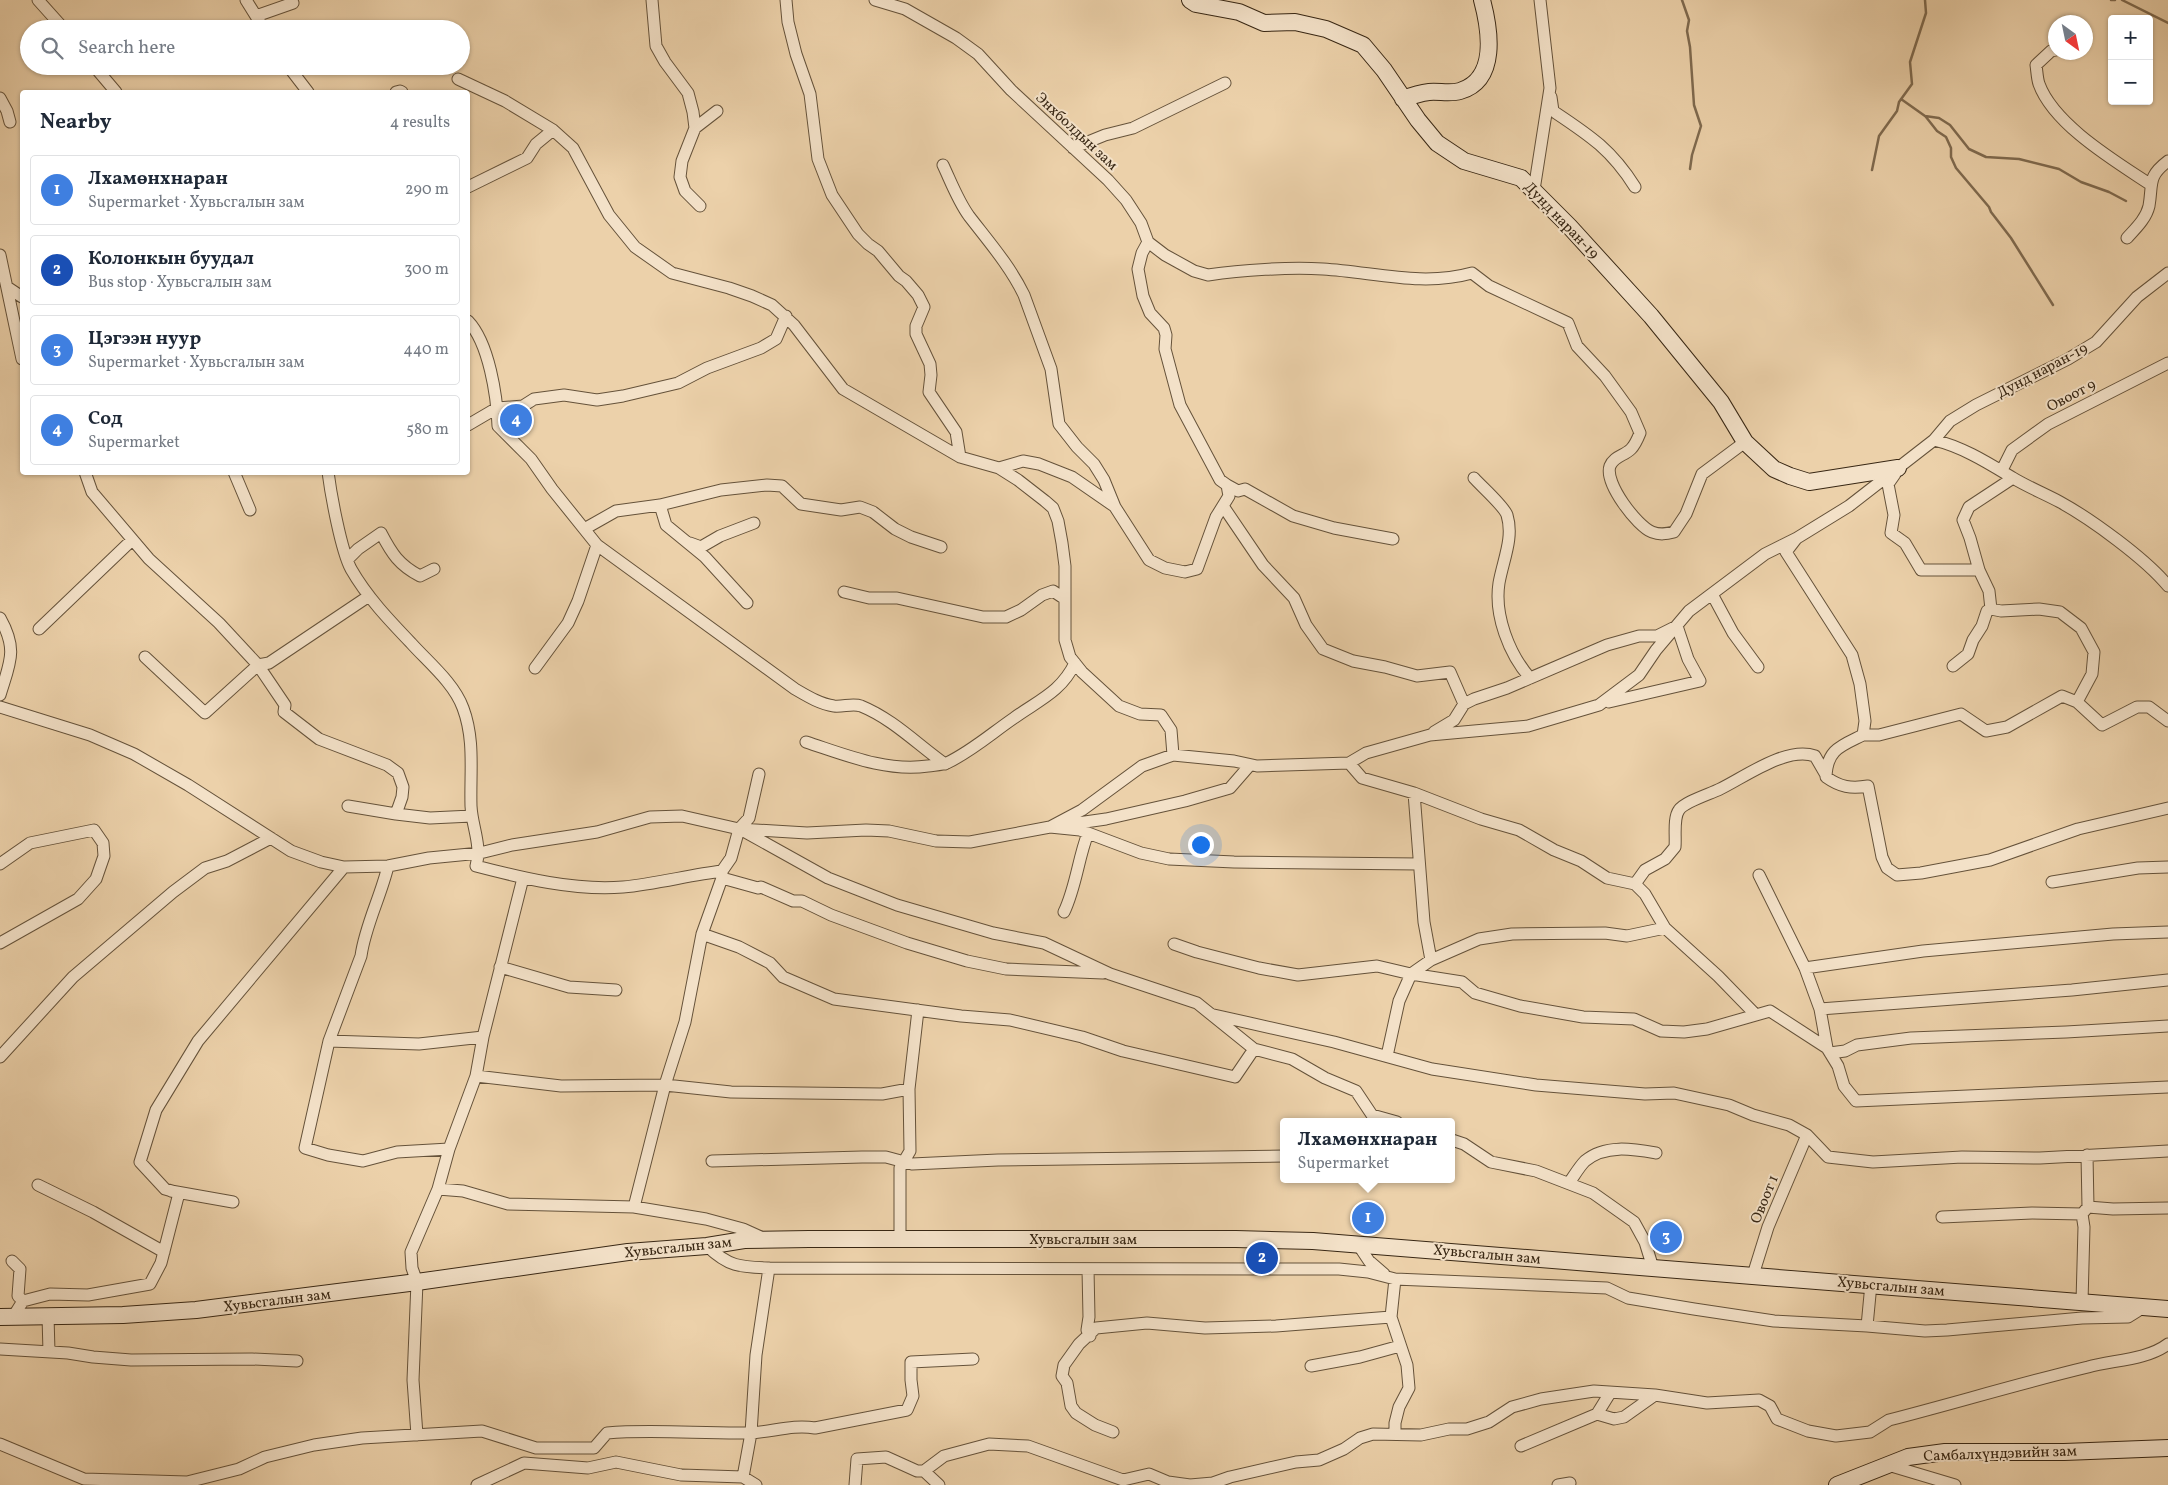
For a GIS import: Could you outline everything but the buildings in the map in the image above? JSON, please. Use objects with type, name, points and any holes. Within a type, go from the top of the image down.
[{"type":"main road","name":"Дунд наран-19","points":[[1190,0],[1204,6],[1239,12],[1264,23],[1295,22],[1326,29],[1363,45],[1384,70],[1437,143],[1464,161],[1521,178],[1534,190],[1620,280],[1651,316],[1721,402],[1745,442],[1774,469],[1809,482],[1898,468]]},
{"type":"main road","points":[[1403,98],[1422,92],[1458,92],[1472,86],[1482,75],[1487,62],[1489,41],[1482,0]]},
{"type":"main road","name":"Хувьсгалын зам","points":[[7,1317],[123,1315],[196,1310],[417,1282],[628,1252],[707,1246],[744,1240],[900,1239],[1259,1239],[1357,1243],[2168,1309]]},
{"type":"main road","name":"Самбалхүндэвийн зам","points":[[1838,1485],[1908,1457],[1945,1452],[2064,1452],[2168,1448]]},
{"type":"street","points":[[38,0],[56,20]]},
{"type":"street","points":[[246,0],[258,20]]},
{"type":"street","points":[[652,0],[656,46],[665,62],[688,93],[695,128]]},
{"type":"street","points":[[786,0],[788,22],[796,54],[810,94],[816,149],[824,177],[832,196],[858,234],[878,251],[918,295],[924,307],[916,326],[916,334],[930,364],[929,392],[956,432],[960,457]]},
{"type":"street","name":"Энхболдын зам","points":[[875,0],[905,9],[956,38],[978,54],[1011,90],[1108,180],[1126,200],[1141,223],[1148,242]]},
{"type":"street","points":[[1540,0],[1553,111],[1604,147],[1622,165],[1635,187]]},
{"type":"street","points":[[256,16],[293,3]]},
{"type":"street","points":[[2048,54],[2036,65],[2038,84],[2053,107],[2080,137],[2151,185]]},
{"type":"street","points":[[102,75],[114,90]]},
{"type":"street","points":[[295,75],[306,90]]},
{"type":"street","points":[[458,79],[505,101],[553,130],[573,148],[609,216],[635,248],[672,273],[752,296],[772,305],[786,316],[843,389],[960,457],[999,468],[1018,480],[1053,508],[1058,521],[1062,542],[1065,640],[1070,657],[1082,672],[1120,706],[1140,714],[1161,715],[1170,730],[1173,755]]},
{"type":"street","points":[[1073,148],[1105,135],[1133,128],[1225,83]]},
{"type":"street","points":[[1534,190],[1550,88]]},
{"type":"street","points":[[0,98],[10,122]]},
{"type":"street","points":[[700,206],[685,191],[680,177],[682,161],[695,128],[717,111]]},
{"type":"street","points":[[470,186],[527,158],[536,144],[553,130]]},
{"type":"street","points":[[2126,238],[2141,223],[2149,207],[2151,185],[2155,172],[2168,161]]},
{"type":"street","points":[[943,165],[968,215],[990,241],[1019,284],[1043,342],[1051,369],[1059,424],[1076,447],[1094,464],[1104,480],[1116,507],[1149,560],[1165,568],[1184,572],[1197,569],[1209,535],[1229,496],[1228,485]]},
{"type":"street","points":[[1393,539],[1334,528],[1293,516],[1245,489],[1238,491],[1220,480],[1180,406],[1165,349],[1166,335],[1164,328],[1150,314],[1143,296],[1138,269],[1148,242],[1165,255],[1194,271],[1208,275],[1250,271],[1323,269],[1425,280],[1454,278],[1472,273],[1489,286],[1568,323],[1578,346],[1610,383],[1631,412],[1640,433],[1631,450],[1616,457],[1610,467],[1611,478],[1618,496],[1635,519],[1650,531],[1661,535],[1674,532],[1686,514],[1702,474],[1745,442]]},
{"type":"street","points":[[0,255],[20,349]]},
{"type":"street","name":"Дунд наран-19","points":[[1599,705],[1639,675],[1656,650],[1689,611],[1765,554],[1850,506],[1934,440],[1950,421],[1976,404],[2060,363],[2096,342],[2137,297],[2168,273]]},
{"type":"street","points":[[7,287],[20,295]]},
{"type":"street","points":[[470,424],[497,408],[522,406],[534,399],[564,395],[597,400],[678,382],[707,368],[760,348],[776,338],[786,316]]},
{"type":"street","points":[[470,323],[476,330],[490,371],[500,430],[525,452],[552,489],[586,528],[598,545],[795,689],[824,704],[836,706],[858,705],[870,710],[904,732],[945,764]]},
{"type":"street","name":"Овоот 9","points":[[2002,470],[2012,450],[2048,424],[2168,364]]},
{"type":"street","points":[[1934,440],[1982,459],[2013,478],[2062,503],[2110,535],[2168,586]]},
{"type":"street","points":[[999,468],[1022,461],[1039,464],[1072,477],[1116,507]]},
{"type":"street","points":[[1898,468],[1888,484],[1894,515],[1891,533],[1905,543],[1921,570],[1979,570]]},
{"type":"street","points":[[86,475],[92,492],[149,559],[219,623],[258,665],[284,705],[284,712],[310,733],[335,746],[387,765],[398,773],[403,787],[402,797],[396,814]]},
{"type":"street","points":[[235,475],[250,510]]},
{"type":"street","points":[[329,475],[351,568],[384,615],[436,670],[462,706],[469,730],[472,756],[472,816],[480,853],[476,866],[523,878],[603,887],[624,887],[722,874],[758,888],[761,887],[794,901],[802,901],[831,915],[907,943],[967,961],[1006,969],[1110,974]]},
{"type":"street","points":[[1474,478],[1507,514],[1509,541],[1499,583],[1499,616],[1512,650],[1522,669],[1530,678]]},
{"type":"street","points":[[1954,666],[1968,654],[1987,611],[1990,609],[1989,591],[1979,570],[1963,520],[1969,507],[2013,478]]},
{"type":"street","points":[[586,528],[616,511],[660,505],[721,490],[767,485],[782,486],[801,504],[841,510],[860,507],[873,512],[911,537],[941,547]]},
{"type":"street","points":[[660,505],[666,525],[704,557],[747,603]]},
{"type":"street","points":[[1223,506],[1263,564],[1294,598],[1306,625],[1323,649],[1353,660],[1417,676],[1450,672],[1464,704]]},
{"type":"street","points":[[686,541],[701,547],[720,536],[754,523]]},
{"type":"street","points":[[348,560],[358,549],[381,533],[391,552],[404,568],[420,576],[434,569]]},
{"type":"street","points":[[1796,538],[1786,552],[1852,655],[1860,684],[1865,721],[1863,735]]},
{"type":"street","points":[[39,629],[132,540]]},
{"type":"street","points":[[535,668],[568,623],[578,602],[598,545]]},
{"type":"street","points":[[844,592],[869,598],[897,598],[983,617],[1006,617],[1022,610],[1042,595],[1053,591],[1065,599]]},
{"type":"street","points":[[1712,594],[1733,633],[1758,667]]},
{"type":"street","points":[[145,657],[206,713],[258,665],[269,663],[370,596]]},
{"type":"street","points":[[1990,609],[2001,611],[2039,609],[2060,612],[2081,628],[2094,652],[2092,674],[2077,702]]},
{"type":"street","points":[[0,618],[8,632],[12,649],[0,695]]},
{"type":"street","points":[[1050,828],[1082,810],[1142,766],[1173,755],[1250,765],[1349,763],[1366,753],[1430,734],[1528,726],[1599,705],[1700,680],[1688,659],[1677,626],[1657,636],[1639,636],[1608,645],[1464,704],[1454,720],[1430,734]]},
{"type":"street","points":[[806,742],[840,752],[851,758],[893,767],[945,764],[970,750],[1013,718],[1052,694],[1068,676],[1075,663]]},
{"type":"street","points":[[1826,776],[1827,762],[1836,748],[1863,735],[1879,735],[1961,714],[1986,731],[2008,727],[2062,696],[2077,702],[2102,725],[2137,707],[2149,707],[2168,721]]},
{"type":"street","points":[[0,707],[90,735],[134,754],[188,785],[291,851],[321,862],[344,867],[388,866],[430,858],[480,853],[512,845],[597,832],[650,817],[682,816],[739,828],[807,833],[866,830],[889,831],[936,841],[970,842],[1106,819],[1185,801],[1230,788],[1250,765]]},
{"type":"street","points":[[1634,884],[1645,870],[1664,859],[1675,847],[1676,814],[1681,807],[1721,788],[1766,763],[1801,754],[1815,756],[1826,776],[1838,786],[1868,786],[1882,857],[1887,868],[1897,875],[1921,873],[1990,860],[2078,829],[2168,808]]},
{"type":"street","points":[[1349,763],[1362,778],[1414,793],[1481,819],[1519,830],[1580,861],[1607,878],[1634,884],[1645,894],[1665,928],[1718,976],[1756,1015]]},
{"type":"street","points":[[634,1207],[665,1085],[685,1022],[702,934],[739,828],[749,818],[758,787],[759,774]]},
{"type":"street","points":[[1414,793],[1424,922],[1431,960]]},
{"type":"street","points":[[348,806],[430,818],[472,816]]},
{"type":"street","points":[[739,828],[828,878],[888,902],[994,933],[1044,943],[1110,974],[1197,1003],[1254,1049],[1292,1059],[1325,1078],[1356,1091],[1370,1118]]},
{"type":"street","points":[[1050,828],[1080,830],[1141,853],[1169,859],[1234,862],[1419,864]]},
{"type":"street","points":[[0,864],[30,843],[94,830],[102,843],[104,856],[96,879],[78,899],[0,943]]},
{"type":"street","points":[[1064,912],[1070,900],[1088,834]]},
{"type":"street","points":[[0,1056],[73,977],[173,892],[205,868],[228,861],[271,838]]},
{"type":"street","points":[[388,866],[363,942],[361,956],[328,1040],[305,1148],[328,1155],[363,1161],[397,1152],[449,1149]]},
{"type":"street","points":[[7,1317],[23,1302],[50,1294],[88,1295],[150,1284],[162,1263],[179,1192],[165,1189],[140,1162],[156,1110],[198,1041],[344,867]]},
{"type":"street","points":[[2052,882],[2138,868],[2168,867]]},
{"type":"street","points":[[1759,875],[1805,968],[1820,1009],[1829,1051],[1838,1066],[1844,1086],[1856,1101],[2168,1086]]},
{"type":"street","points":[[417,1435],[413,1380],[417,1282],[412,1268],[411,1252],[438,1189],[449,1149],[476,1076],[483,1037],[523,878]]},
{"type":"street","points":[[1387,1056],[1399,1000],[1411,974],[1431,960],[1479,939],[1512,934],[1605,933],[1627,936],[1665,928]]},
{"type":"street","points":[[1805,968],[1923,951],[2113,934],[2168,932]]},
{"type":"street","points":[[702,934],[739,947],[770,963],[783,977],[834,999],[1010,1020],[1082,1037],[1123,1051],[1235,1077],[1254,1049]]},
{"type":"street","points":[[1174,944],[1242,964],[1298,976],[1377,966],[1411,974],[1462,982],[1475,993],[1520,1006],[1583,1017],[1634,1019],[1661,1031],[1684,1032],[1707,1029],[1770,1010],[1829,1051],[1845,1051],[1857,1045],[1911,1038],[2168,1026]]},
{"type":"street","points":[[500,967],[569,987],[616,990]]},
{"type":"street","points":[[1820,1009],[2072,990],[2168,980]]},
{"type":"street","points":[[900,1239],[900,1168],[910,1151],[908,1090],[918,1010]]},
{"type":"street","points":[[1214,1015],[1387,1056],[1432,1069],[1536,1086],[1645,1094],[1674,1092],[1728,1105],[1753,1115],[1789,1125],[1807,1135],[1828,1157],[1873,1162],[1962,1157],[2040,1158],[2168,1151]]},
{"type":"street","points":[[328,1040],[419,1044],[483,1037]]},
{"type":"street","points":[[476,1076],[561,1086],[665,1085],[731,1092],[882,1094],[908,1090]]},
{"type":"street","name":"Овоот 1","points":[[1753,1275],[1768,1227],[1807,1135]]},
{"type":"street","points":[[1455,1141],[1464,1144],[1491,1162],[1536,1171],[1594,1193],[1630,1218],[1645,1242],[1653,1268]]},
{"type":"street","points":[[1568,1183],[1585,1162],[1600,1152],[1627,1148],[1656,1153]]},
{"type":"street","points":[[2082,1302],[2087,1155]]},
{"type":"street","points":[[712,1160],[886,1157],[912,1164],[998,1160],[1280,1156]]},
{"type":"street","points":[[38,1185],[93,1212],[164,1252]]},
{"type":"street","points":[[165,1189],[234,1202]]},
{"type":"street","points":[[438,1189],[463,1191],[508,1204],[634,1207],[706,1219],[743,1230],[767,1240]]},
{"type":"street","points":[[1942,1218],[2085,1210],[2168,1208]]},
{"type":"street","points":[[1357,1243],[1374,1267],[1395,1279]]},
{"type":"street","points":[[707,1246],[721,1260],[732,1264],[769,1268],[1339,1268],[1368,1272],[1395,1279],[1607,1288],[1628,1298],[1694,1310],[1774,1321],[1925,1331],[2082,1318],[2128,1317],[2144,1307]]},
{"type":"street","points":[[12,1262],[20,1269],[18,1296],[23,1302]]},
{"type":"street","points":[[743,1478],[751,1433],[756,1355],[769,1268]]},
{"type":"street","points":[[1088,1269],[1089,1317],[1087,1330],[1090,1336]]},
{"type":"street","points":[[1395,1279],[1391,1317],[1407,1365],[1409,1388],[1399,1407],[1395,1423],[1395,1434]]},
{"type":"street","points":[[1868,1326],[1871,1284]]},
{"type":"street","points":[[48,1316],[49,1352]]},
{"type":"street","points":[[1113,1432],[1095,1426],[1076,1413],[1071,1406],[1067,1383],[1062,1376],[1064,1365],[1078,1344],[1090,1336],[1096,1328],[1148,1323],[1205,1328],[1276,1326],[1391,1317]]},
{"type":"street","points":[[855,1485],[857,1459],[886,1456],[917,1471],[924,1471],[944,1456],[989,1444],[1028,1446],[1125,1482],[1149,1474],[1168,1482],[1190,1485],[1213,1484],[1230,1477],[1286,1464],[1319,1460],[1344,1449],[1360,1438],[1373,1434],[1421,1435],[1449,1429],[1467,1429],[1489,1422],[1512,1407],[1541,1399],[1594,1391],[1656,1395],[1706,1403],[1759,1400],[1770,1406],[1777,1418],[1808,1431],[1836,1436],[1870,1432],[1889,1420],[2089,1366],[2140,1355],[2168,1344]]},
{"type":"street","points":[[1311,1366],[1360,1357],[1400,1346]]},
{"type":"street","points":[[0,1349],[131,1360],[252,1359],[297,1361]]},
{"type":"street","points":[[0,1444],[84,1479],[187,1482],[239,1469],[265,1457],[314,1445],[362,1438],[482,1431],[536,1448],[594,1448],[607,1432],[751,1433],[803,1426],[815,1428],[906,1410],[913,1396],[911,1362],[973,1359]]},
{"type":"street","points":[[1521,1446],[1597,1414],[1610,1393]]},
{"type":"street","points":[[1597,1414],[1614,1419],[1624,1417],[1656,1395]]},
{"type":"street","points":[[477,1485],[524,1463],[588,1468],[616,1462],[681,1475],[743,1478],[756,1485]]},
{"type":"street","points":[[1888,1465],[1955,1485]]},
{"type":"street","points":[[924,1471],[939,1485]]},
{"type":"waterway","points":[[1682,0],[1689,20],[1687,31],[1694,105],[1701,126],[1692,155],[1690,169]]},
{"type":"waterway","points":[[1872,170],[1879,136],[1897,111],[1899,102],[1912,84],[1910,62],[1926,13],[1925,0]]},
{"type":"waterway","points":[[2122,0],[2168,23]]},
{"type":"waterway","points":[[1901,99],[1925,116],[1939,118],[1950,125],[1969,149],[1986,157],[2019,159],[2059,169],[2081,182],[2109,192],[2126,201]]},
{"type":"waterway","points":[[1926,117],[1937,131],[1946,137],[1956,168],[1989,207],[2011,238],[2053,305]]},
{"type":"place","name":"Сод","points":[[516,420]]},
{"type":"place","name":"Лхамөнхнаран","points":[[1368,1218]]},
{"type":"place","name":"Цэгээн нуур","points":[[1666,1237]]},
{"type":"place","name":"Колонкын буудал","points":[[1262,1258]]}]
